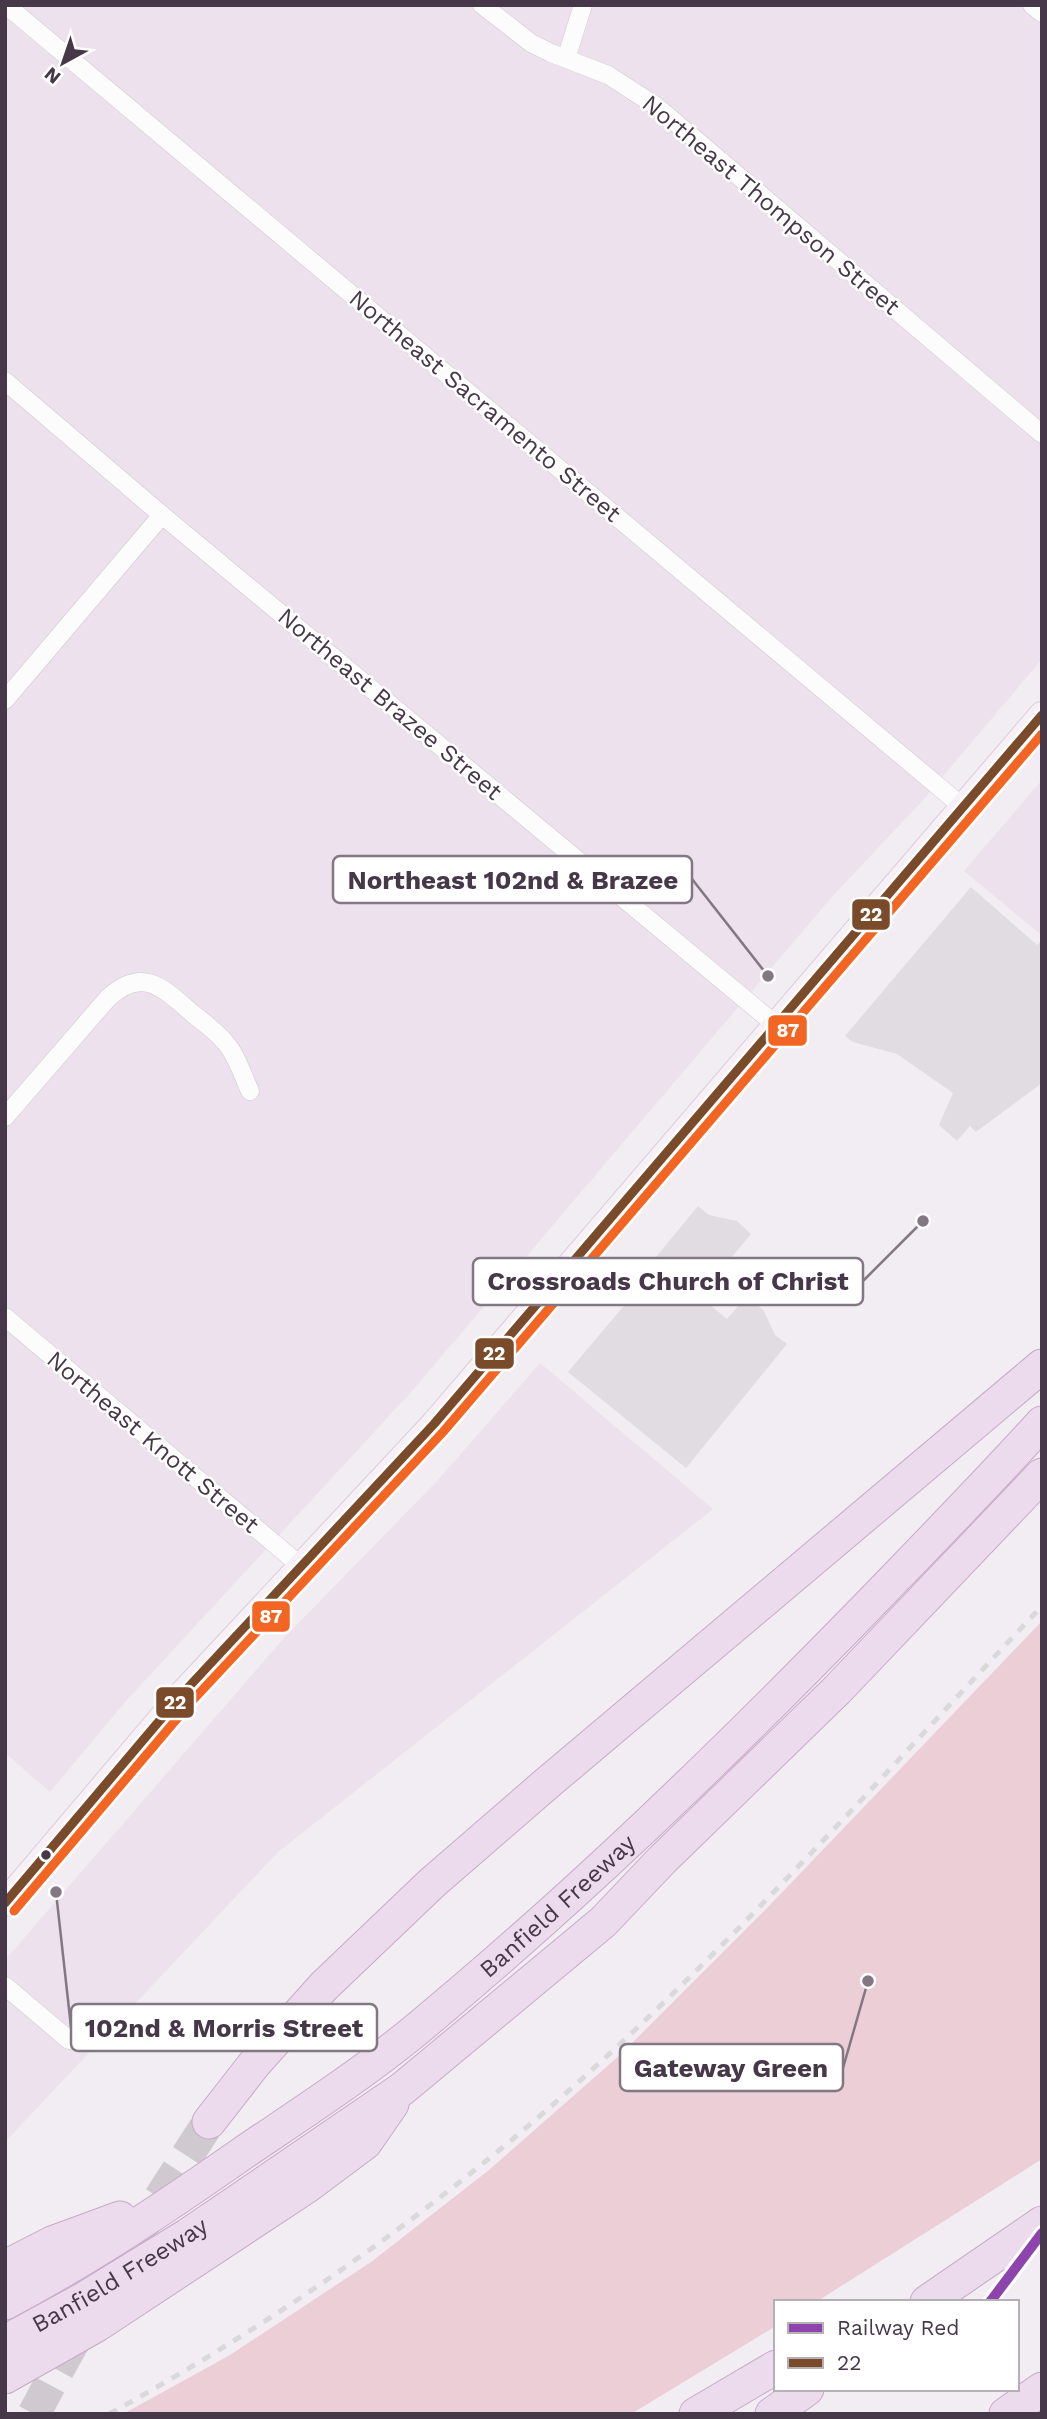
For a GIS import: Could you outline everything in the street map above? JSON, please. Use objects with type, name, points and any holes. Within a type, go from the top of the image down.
[{"type":"highway","points":[[209,2122],[255,2063],[324,1986],[432,1883],[545,1784],[1042,1366]]},
{"type":"highway","name":"Banfield Freeway","points":[[5,2303],[117,2238],[182,2196],[322,2099],[408,2035],[590,1879],[776,1700],[981,1490],[1042,1423]]},
{"type":"highway","name":"Banfield Freeway","points":[[5,2343],[82,2300],[188,2235],[402,2089],[604,1922],[663,1859],[828,1699],[1042,1475]]},
{"type":"highway","points":[[5,2377],[97,2325],[306,2187],[365,2143],[402,2089]]},
{"type":"highway","points":[[5,2267],[52,2243],[182,2196]]},
{"type":"highway","points":[[911,2300],[936,2295],[1042,2223]]},
{"type":"highway","points":[[696,2414],[774,2368]]},
{"type":"highway","points":[[1006,2414],[1042,2389]]},
{"type":"highway","points":[[772,2414],[804,2391]]},
{"type":"main road","points":[[5,1903],[183,1693],[434,1424],[1042,715]]},
{"type":"street","name":"Northeast Sacramento Street","points":[[6,5],[963,807]]},
{"type":"street","name":"Northeast Thompson Street","points":[[482,5],[531,43],[608,75],[656,106],[1042,434]]},
{"type":"street","points":[[566,59],[583,5]]},
{"type":"street","points":[[1032,5],[1042,13]]},
{"type":"street","name":"Northeast Brazee Street","points":[[5,381],[162,515],[776,1025]]},
{"type":"street","points":[[5,701],[162,515]]},
{"type":"street","points":[[5,1117],[120,987],[133,982],[160,986],[227,1043],[250,1091]]},
{"type":"street","name":"Northeast Knott Street","points":[[5,1317],[302,1567]]},
{"type":"street","points":[[5,1986],[69,2040]]},
{"type":"shaded area","points":[[5,5],[1042,5],[1042,659],[923,800],[830,899],[412,1391],[126,1701],[50,1792],[5,1753]]},
{"type":"shaded area","points":[[1042,780],[1042,932],[1040,934],[964,871]]},
{"type":"shaded area","points":[[971,887],[1037,945],[1042,940],[1042,1083],[976,1132],[970,1126],[957,1141],[939,1125],[953,1093],[897,1054],[853,1042],[845,1036]]},
{"type":"shaded area","points":[[698,1206],[709,1215],[737,1221],[751,1234],[699,1296],[727,1319],[747,1296],[764,1311],[775,1335],[787,1344],[686,1468],[568,1372],[622,1308],[651,1288],[651,1280],[643,1273]]},
{"type":"shaded area","points":[[540,1363],[713,1509],[278,1852],[5,2142],[5,1960],[284,1638],[438,1480]]},
{"type":"shaded area","points":[[1042,1621],[1042,2159],[819,2300],[774,2300],[774,2327],[631,2414],[123,2414],[230,2355],[371,2262],[489,2170],[620,2055],[768,1907]]},
{"type":"tunnel","points":[[34,2414],[118,2266],[209,2122]]},
{"type":"railway","points":[[109,2414],[221,2349],[329,2278],[434,2202],[534,2121],[602,2061],[732,1935],[1042,1606]]},
{"type":"rail line","name":"Red","points":[[992,2300],[1042,2233]]},
{"type":"transit line","name":"22","points":[[5,1903],[183,1693],[434,1424],[1042,715]]},
{"type":"transit line","name":"87","points":[[14,1911],[192,1701],[443,1432],[1042,734]]},
{"type":"place","name":"Northeast 102nd & Brazee","points":[[768,976]]},
{"type":"place","name":"Crossroads Church of Christ","points":[[923,1221]]},
{"type":"place","name":"102nd & Morris Street","points":[[56,1892]]},
{"type":"place","name":"Gateway Green","points":[[868,1981]]}]
